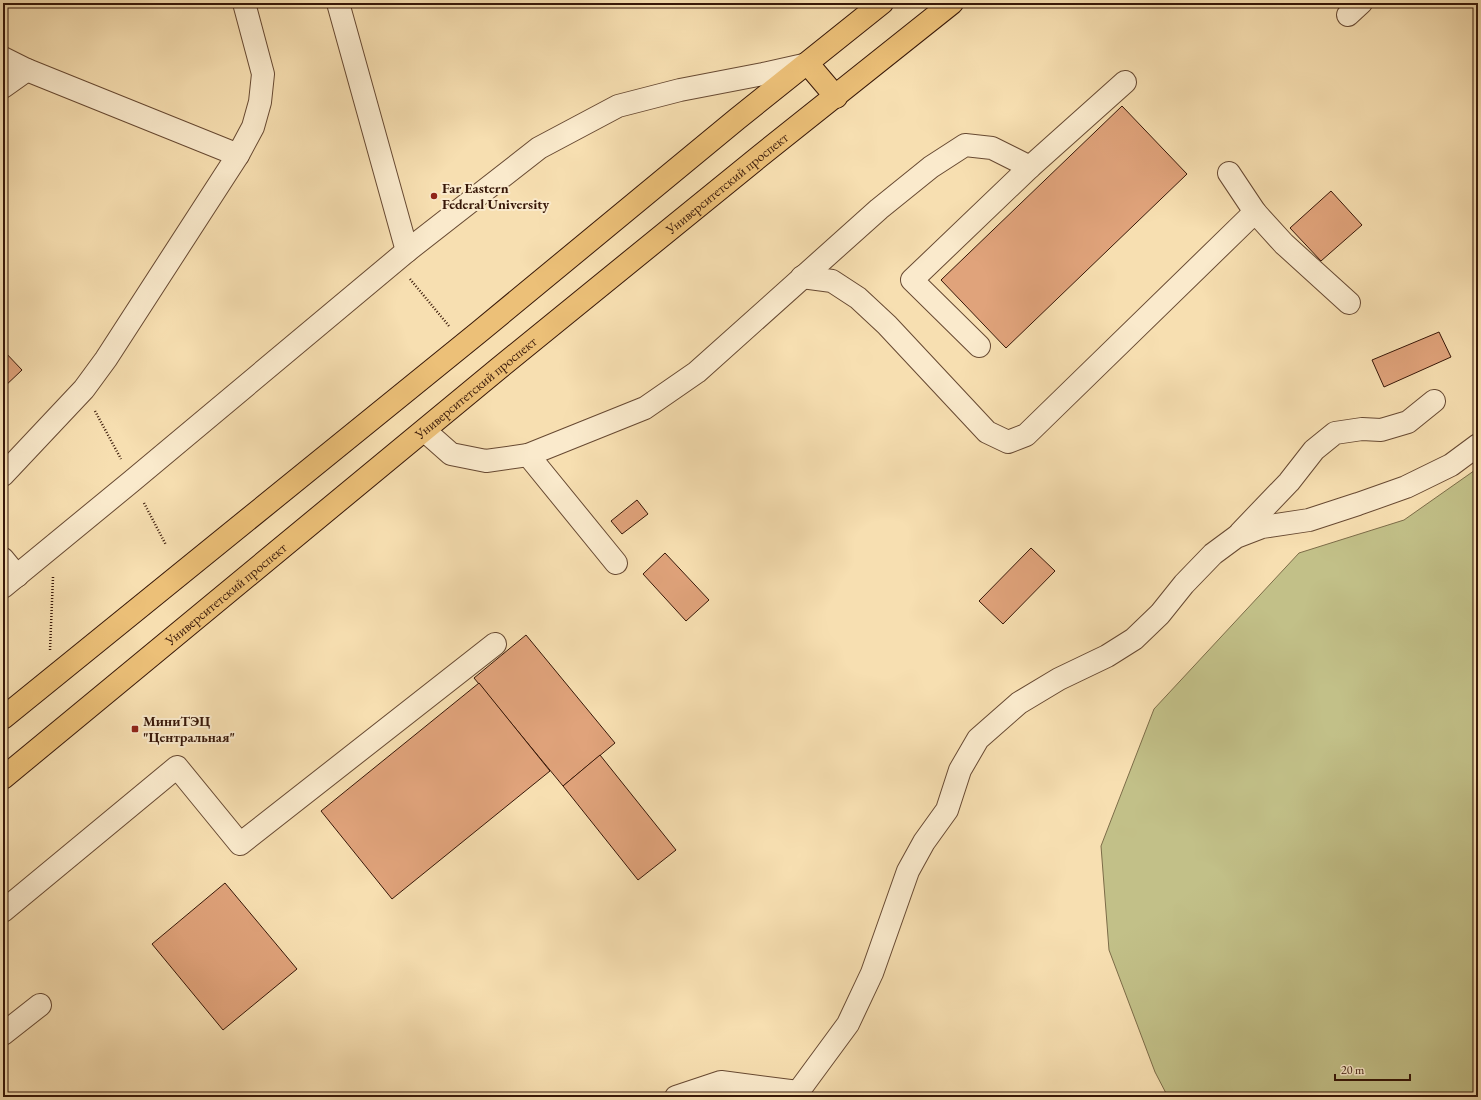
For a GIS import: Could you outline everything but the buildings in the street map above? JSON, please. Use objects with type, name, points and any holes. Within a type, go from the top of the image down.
[{"type":"main road","points":[[3,718],[473,337],[737,119],[808,64],[882,3]]},
{"type":"main road","name":"Университетский проспект","points":[[3,778],[425,431],[498,369],[747,166],[836,97],[952,3]]},
{"type":"main road","points":[[808,64],[836,97]]},
{"type":"street","points":[[3,475],[84,389],[106,358],[238,155],[252,127],[260,102],[263,74],[244,3]]},
{"type":"street","points":[[338,3],[401,256]]},
{"type":"street","points":[[3,58],[27,70],[238,155]]},
{"type":"street","points":[[3,559],[10,581],[54,546],[401,256],[540,148],[618,106],[680,90],[808,64]]},
{"type":"street","points":[[3,87],[27,70]]},
{"type":"street","points":[[978,346],[912,280],[1030,167],[1125,82]]},
{"type":"street","points":[[425,431],[451,454],[486,461],[528,455],[645,408],[697,372],[879,209],[931,168],[965,145],[992,148],[1030,167]]},
{"type":"street","points":[[1229,173],[1255,212],[1284,244],[1349,303]]},
{"type":"street","points":[[802,278],[832,281],[858,298],[886,325],[987,432],[1008,442],[1026,434],[1255,212]]},
{"type":"street","points":[[676,1097],[721,1082],[798,1092],[848,1024],[872,973],[908,871],[924,842],[947,810],[960,770],[978,739],[1019,703],[1059,679],[1107,656],[1134,639],[1160,614],[1184,584],[1213,554],[1236,537],[1289,482],[1314,450],[1335,433],[1362,430],[1381,430],[1408,422],[1434,401]]},
{"type":"street","points":[[1236,537],[1262,527],[1309,520],[1406,487],[1451,465],[1478,445]]},
{"type":"street","points":[[528,455],[616,563]]},
{"type":"street","points":[[3,911],[177,767],[240,844],[495,644]]},
{"type":"street","points":[[3,1034],[40,1005]]},
{"type":"path","points":[[401,256],[452,329]]},
{"type":"path","points":[[50,654],[54,546]]},
{"type":"shaded area","points":[[1478,468],[1478,1097],[1168,1097],[1155,1072],[1109,950],[1101,846],[1154,709],[1299,553],[1404,520]]},
{"type":"place","name":"Far Eastern Federal University","points":[[434,196]]},
{"type":"place","name":"МиниТЭЦ \"Центральная\"","points":[[135,729]]}]
